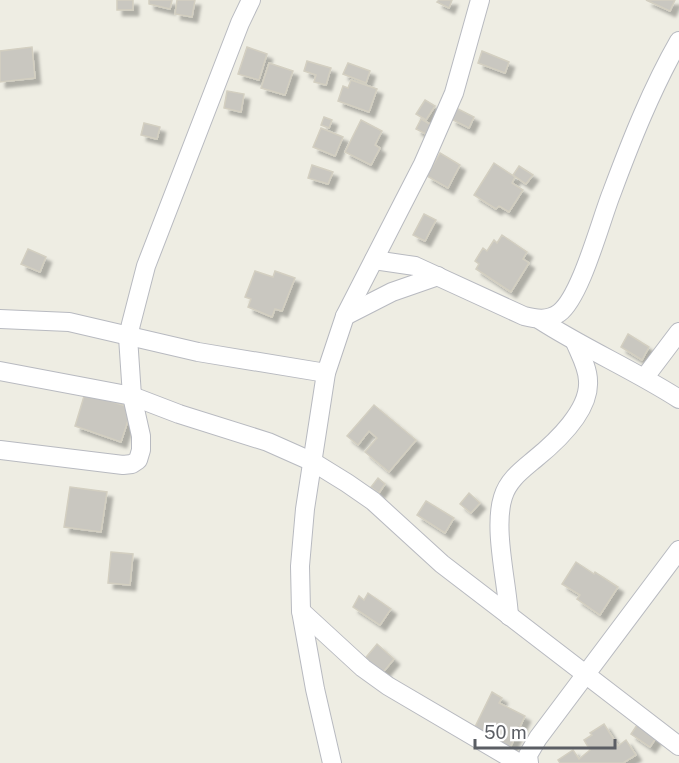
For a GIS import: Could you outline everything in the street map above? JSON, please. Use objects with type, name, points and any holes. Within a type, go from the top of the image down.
[{"type":"street","points":[[0,450],[123,465],[132,464],[138,460],[141,436],[132,396],[128,337],[146,266],[251,0]]},
{"type":"street","points":[[332,763],[315,689],[301,611],[300,566],[305,509],[326,373],[345,316],[423,164],[454,93],[480,0]]},
{"type":"street","points":[[540,320],[558,314],[573,293],[590,255],[611,193],[635,134],[679,41]]},
{"type":"street","points":[[374,260],[415,266],[491,302],[540,320],[575,342],[645,377],[679,399]]},
{"type":"street","points":[[345,316],[392,292],[438,276]]},
{"type":"street","points":[[0,319],[69,322],[198,352],[326,373]]},
{"type":"street","points":[[645,377],[679,332]]},
{"type":"street","points":[[509,616],[499,531],[499,512],[503,496],[515,476],[564,433],[586,396],[588,381],[586,370],[575,342]]},
{"type":"street","points":[[0,371],[132,396],[179,414],[268,442],[313,462],[373,501],[442,564],[679,746]]},
{"type":"street","points":[[529,763],[528,755],[538,738],[679,550]]},
{"type":"street","points":[[301,611],[363,668],[388,687],[519,763]]},
{"type":"building","points":[[117,0],[133,0],[133,10],[117,10]]},
{"type":"building","points":[[149,0],[172,0],[170,9],[149,4]]},
{"type":"building","points":[[177,0],[195,0],[192,17],[175,14]]},
{"type":"building","points":[[452,0],[449,8],[437,2]]},
{"type":"building","points":[[646,0],[675,0],[670,11]]},
{"type":"building","points":[[32,47],[35,78],[0,82],[0,51]]},
{"type":"building","points":[[247,47],[267,54],[259,80],[238,74]]},
{"type":"building","points":[[482,51],[509,62],[505,73],[478,63]]},
{"type":"building","points":[[307,61],[331,68],[326,85],[314,82],[316,75],[304,71]]},
{"type":"building","points":[[269,63],[293,71],[285,95],[261,88]]},
{"type":"building","points":[[348,63],[370,71],[366,83],[343,74]]},
{"type":"building","points":[[351,80],[377,89],[369,112],[338,101],[343,86],[348,88]]},
{"type":"building","points":[[227,91],[244,94],[241,112],[224,108]]},
{"type":"building","points":[[425,100],[435,106],[426,120],[416,114]]},
{"type":"building","points":[[456,108],[474,117],[469,128],[451,119]]},
{"type":"building","points":[[324,117],[332,120],[329,128],[321,125]]},
{"type":"building","points":[[421,119],[435,127],[430,136],[416,129]]},
{"type":"building","points":[[361,120],[382,131],[375,145],[380,148],[371,165],[345,152]]},
{"type":"building","points":[[144,123],[160,127],[157,139],[141,135]]},
{"type":"building","points":[[321,128],[343,137],[335,156],[313,147]]},
{"type":"building","points":[[440,153],[460,165],[448,188],[427,176]]},
{"type":"building","points":[[494,163],[515,177],[512,183],[523,190],[509,212],[499,206],[496,209],[474,195]]},
{"type":"building","points":[[312,165],[333,172],[328,184],[308,178]]},
{"type":"building","points":[[519,166],[533,175],[526,184],[513,175]]},
{"type":"building","points":[[424,214],[436,220],[425,241],[413,235]]},
{"type":"building","points":[[502,235],[527,252],[523,259],[529,263],[511,292],[476,269],[479,264],[475,261],[483,248],[487,251],[494,240],[497,243]]},
{"type":"building","points":[[28,249],[46,257],[40,272],[21,264]]},
{"type":"building","points":[[255,271],[273,277],[275,271],[295,278],[282,311],[275,309],[272,317],[248,307],[251,299],[245,297]]},
{"type":"building","points":[[628,334],[649,347],[642,360],[621,347]]},
{"type":"building","points":[[85,393],[132,408],[121,442],[75,426]]},
{"type":"building","points":[[374,405],[416,440],[389,472],[365,452],[377,438],[369,431],[358,445],[347,436]]},
{"type":"building","points":[[378,478],[385,484],[379,493],[371,487]]},
{"type":"building","points":[[70,487],[107,492],[101,532],[64,527]]},
{"type":"building","points":[[469,493],[480,503],[471,513],[460,504]]},
{"type":"building","points":[[426,501],[454,518],[445,533],[417,515]]},
{"type":"building","points":[[111,552],[133,554],[130,585],[108,583]]},
{"type":"building","points":[[576,562],[618,587],[600,615],[577,599],[580,595],[562,584]]},
{"type":"building","points":[[368,593],[391,609],[380,625],[353,607],[359,596],[364,600]]},
{"type":"building","points":[[377,644],[394,659],[380,676],[363,661]]},
{"type":"building","points":[[492,692],[502,698],[499,703],[525,716],[510,748],[474,729]]},
{"type":"building","points":[[604,724],[618,746],[626,740],[636,755],[623,763],[560,763],[558,760],[573,750],[579,759],[590,750],[584,740]]},
{"type":"building","points":[[637,725],[656,738],[650,747],[631,734]]}]
